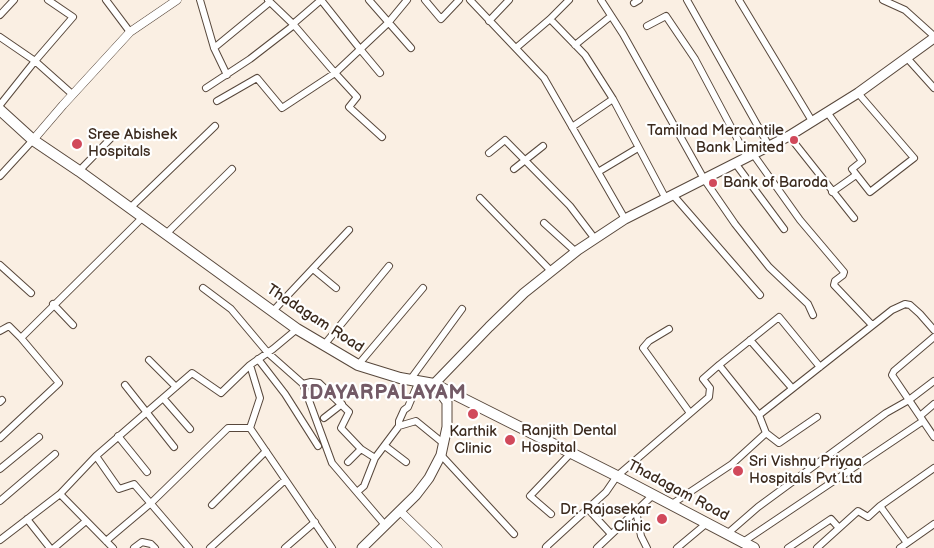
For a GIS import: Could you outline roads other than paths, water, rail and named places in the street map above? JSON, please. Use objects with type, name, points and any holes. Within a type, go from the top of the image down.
[{"type":"main road","points":[[366,546],[416,496],[429,478],[441,455],[447,427],[447,402],[434,384],[489,326],[550,271],[625,219],[789,136],[858,93],[933,40]]},
{"type":"main road","name":"Thadagam Road","points":[[0,110],[33,140],[79,171],[297,329],[358,365],[434,384],[672,504],[754,548]]},
{"type":"street","points":[[0,14],[14,0]]},
{"type":"street","points":[[0,105],[34,61],[73,16],[48,0]]},
{"type":"street","points":[[106,0],[130,32]]},
{"type":"street","points":[[200,0],[214,48],[227,75]]},
{"type":"street","points":[[206,88],[227,75],[293,25],[321,0],[380,73]]},
{"type":"street","points":[[368,0],[411,48]]},
{"type":"street","points":[[217,101],[257,78],[282,108],[335,73],[388,23],[407,0]]},
{"type":"street","points":[[425,0],[441,19],[459,0]]},
{"type":"street","points":[[470,0],[544,78],[625,219]]},
{"type":"street","points":[[489,21],[509,0]]},
{"type":"street","points":[[516,48],[569,0]]},
{"type":"street","points":[[601,0],[623,34],[704,179],[735,224],[769,267],[808,304],[813,315]]},
{"type":"street","points":[[688,0],[769,146]]},
{"type":"street","points":[[739,0],[812,121]]},
{"type":"street","points":[[883,0],[905,10],[933,40]]},
{"type":"street","points":[[0,176],[72,94],[130,32],[172,1]]},
{"type":"street","points":[[214,48],[269,1],[357,97],[349,107],[382,137]]},
{"type":"street","points":[[575,44],[611,16]]},
{"type":"street","points":[[647,26],[666,16],[696,59],[750,156],[844,272],[834,284],[872,325]]},
{"type":"street","points":[[550,19],[585,54],[613,99],[638,148],[669,197],[760,295]]},
{"type":"street","points":[[0,36],[34,61],[72,94]]},
{"type":"street","points":[[907,58],[934,88]]},
{"type":"street","points":[[828,112],[862,161],[852,170],[870,192],[914,158],[858,93]]},
{"type":"street","points":[[572,127],[613,99]]},
{"type":"street","points":[[130,208],[215,126]]},
{"type":"street","points":[[79,171],[114,135]]},
{"type":"street","points":[[789,136],[854,218]]},
{"type":"street","points":[[489,152],[505,140],[570,206],[596,239]]},
{"type":"street","points":[[514,169],[543,146]]},
{"type":"street","points":[[598,172],[638,148]]},
{"type":"street","points":[[735,163],[784,228]]},
{"type":"street","points":[[166,234],[232,169]]},
{"type":"street","points":[[832,192],[856,175]]},
{"type":"street","points":[[480,198],[550,271]]},
{"type":"street","points":[[20,338],[143,217]]},
{"type":"street","points":[[544,223],[576,252]]},
{"type":"street","points":[[274,312],[349,230]]},
{"type":"street","points":[[0,265],[31,293]]},
{"type":"street","points":[[324,345],[390,266]]},
{"type":"street","points":[[313,269],[336,288]]},
{"type":"street","points":[[203,288],[231,309],[268,353],[303,384],[332,463],[385,525]]},
{"type":"street","points":[[358,365],[423,288]]},
{"type":"street","points":[[53,304],[73,325]]},
{"type":"street","points":[[759,415],[892,310],[905,304],[910,305],[934,330]]},
{"type":"street","points":[[356,492],[364,486],[376,458],[399,426],[404,410],[408,407],[415,380],[462,309]]},
{"type":"street","points":[[547,548],[546,546],[606,492],[617,476],[710,397],[710,388],[703,379],[779,316],[820,367]]},
{"type":"street","points":[[0,331],[9,326],[58,383],[0,438]]},
{"type":"street","points":[[0,540],[60,494],[96,456],[192,373],[221,393],[250,365],[297,329]]},
{"type":"street","points":[[669,329],[649,341],[643,348],[690,413]]},
{"type":"street","points":[[934,337],[894,371],[892,375],[934,437]]},
{"type":"street","points":[[750,340],[792,388]]},
{"type":"street","points":[[258,359],[285,394],[318,446]]},
{"type":"street","points":[[149,360],[176,387]]},
{"type":"street","points":[[250,365],[260,398],[250,428]]},
{"type":"street","points":[[719,365],[759,415],[766,433],[779,443],[817,417]]},
{"type":"street","points":[[727,534],[758,507],[886,413],[909,400],[934,381]]},
{"type":"street","points":[[303,384],[319,383],[350,412],[342,428],[361,450],[376,458]]},
{"type":"street","points":[[125,386],[174,447]]},
{"type":"street","points":[[163,398],[190,429]]},
{"type":"street","points":[[324,418],[342,404]]},
{"type":"street","points":[[743,542],[922,418],[934,404]]},
{"type":"street","points":[[399,426],[416,422],[443,443]]},
{"type":"street","points":[[106,541],[151,503],[228,428],[250,428]]},
{"type":"street","points":[[250,428],[332,548]]},
{"type":"street","points":[[672,504],[732,464],[766,433]]},
{"type":"street","points":[[118,436],[147,472]]},
{"type":"street","points":[[0,469],[39,437]]},
{"type":"street","points":[[384,446],[406,462]]},
{"type":"street","points":[[348,462],[361,450]]},
{"type":"street","points":[[212,505],[266,452]]},
{"type":"street","points":[[551,514],[530,496],[571,453]]},
{"type":"street","points":[[0,501],[55,454]]},
{"type":"street","points":[[441,455],[514,534]]},
{"type":"street","points":[[96,456],[119,489],[134,484],[189,548]]},
{"type":"street","points":[[817,548],[858,510],[868,517],[880,506],[934,468]]},
{"type":"street","points":[[210,548],[285,480]]},
{"type":"street","points":[[60,494],[112,548]]},
{"type":"street","points":[[596,548],[654,495]]},
{"type":"street","points":[[880,506],[907,543]]},
{"type":"street","points":[[588,509],[611,534]]},
{"type":"street","points":[[400,511],[438,548]]},
{"type":"street","points":[[636,511],[641,536],[647,548]]},
{"type":"street","points":[[27,519],[50,548]]},
{"type":"street","points":[[788,548],[831,519],[839,528]]},
{"type":"street","points":[[54,548],[86,521]]},
{"type":"street","points":[[285,548],[314,522]]},
{"type":"street","points":[[677,548],[706,523]]},
{"type":"street","points":[[900,548],[934,524]]},
{"type":"street","points":[[134,548],[142,542],[151,544],[155,548]]},
{"type":"place","name":"Tamilnad Mercantile Bank Limited","points":[[794,140]]},
{"type":"place","name":"Sree Abishek Hospitals","points":[[77,144]]},
{"type":"place","name":"Bank of Baroda","points":[[713,183]]},
{"type":"place","name":"Karthik Clinic","points":[[473,414]]},
{"type":"place","name":"Ranjith Dental Hospital","points":[[510,440]]},
{"type":"place","name":"Sri Vishnu Priyaa Hospitals Pvt Ltd","points":[[738,471]]},
{"type":"place","name":"Dr. Rajasekar Clinic","points":[[662,519]]},
{"type":"district","name":"IDAYARPALAYAM","points":[[384,394]]}]
